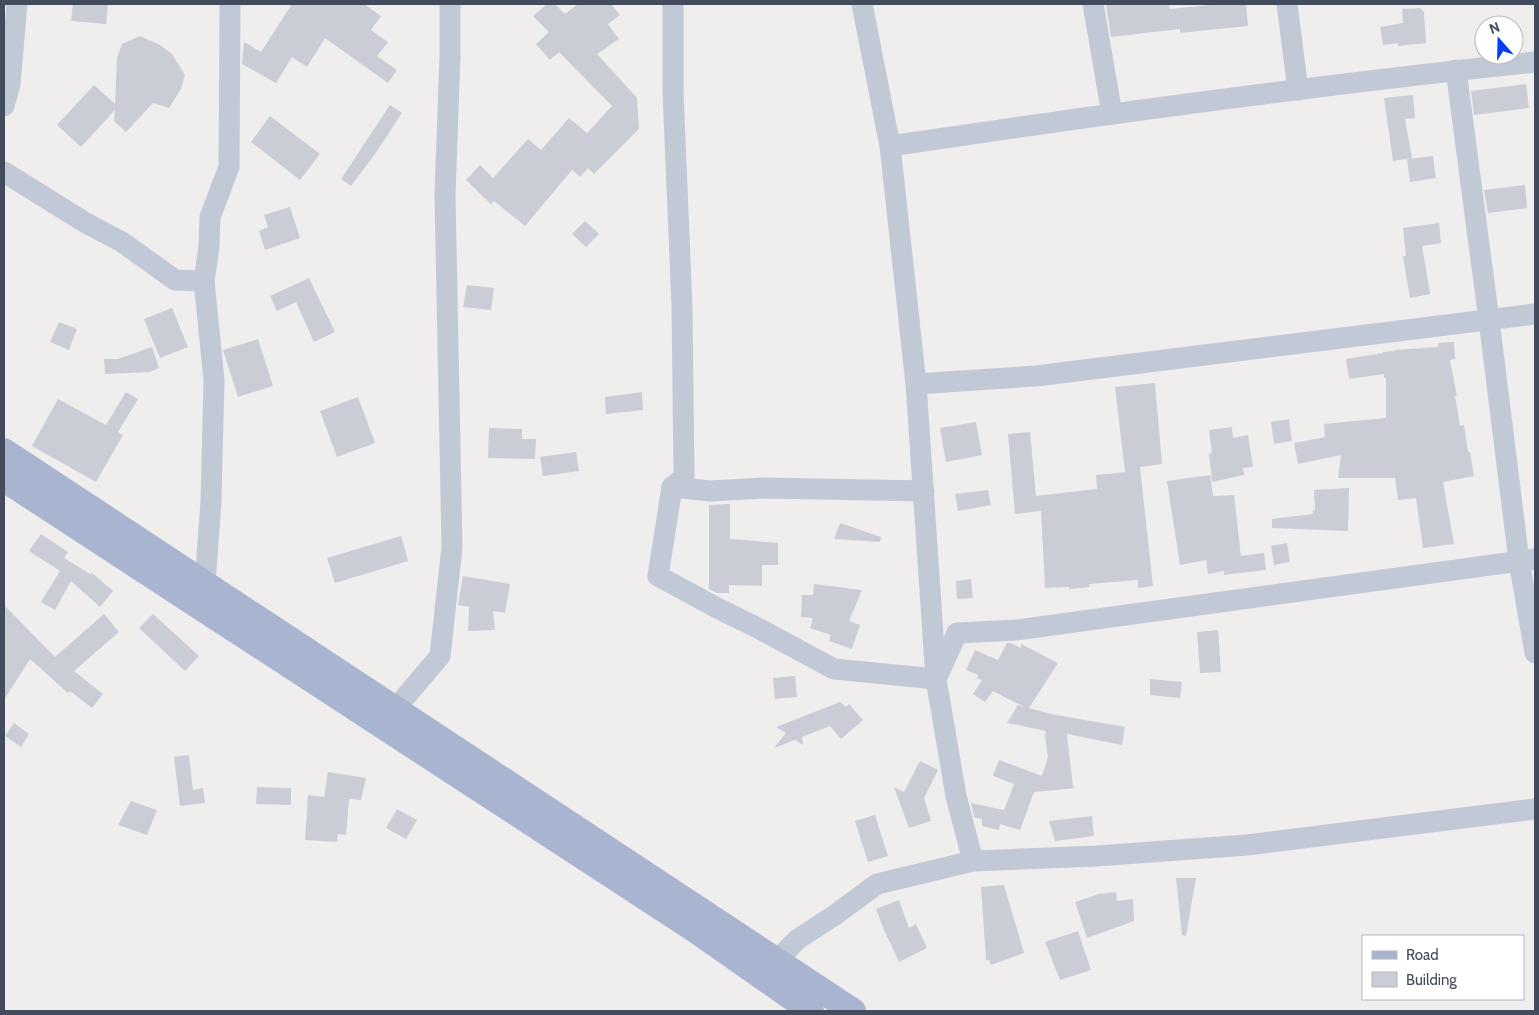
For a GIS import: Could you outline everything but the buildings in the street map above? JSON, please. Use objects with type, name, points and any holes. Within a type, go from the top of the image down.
[{"type":"main road","points":[[4,451],[395,709],[630,875],[697,931],[811,1011]]},
{"type":"main road","points":[[4,479],[630,875],[777,960],[854,1011]]},
{"type":"street","points":[[4,106],[10,84],[17,4]]},
{"type":"street","points":[[205,584],[211,501],[214,380],[204,281],[209,247],[210,218],[229,167],[230,4]]},
{"type":"street","points":[[395,709],[440,656],[452,547],[445,205],[450,4]]},
{"type":"street","points":[[673,4],[673,92],[682,306],[684,478],[672,487],[658,576],[721,610],[756,626],[834,669],[936,679]]},
{"type":"street","points":[[862,4],[890,146],[916,384],[936,679],[956,796],[973,862]]},
{"type":"street","points":[[1094,4],[1112,114]]},
{"type":"street","points":[[1287,4],[1298,90]]},
{"type":"street","points":[[890,146],[1112,114],[1456,70],[1535,62]]},
{"type":"street","points":[[1456,70],[1490,320],[1527,560],[1535,653]]},
{"type":"street","points":[[4,172],[86,223],[122,242],[175,280],[204,281]]},
{"type":"street","points":[[916,384],[1036,376],[1535,314]]},
{"type":"street","points":[[672,487],[710,491],[765,488],[924,491]]},
{"type":"street","points":[[936,679],[957,633],[1016,630],[1527,560]]},
{"type":"street","points":[[777,960],[798,939],[877,884],[973,862],[1097,856],[1247,845],[1535,809]]}]
